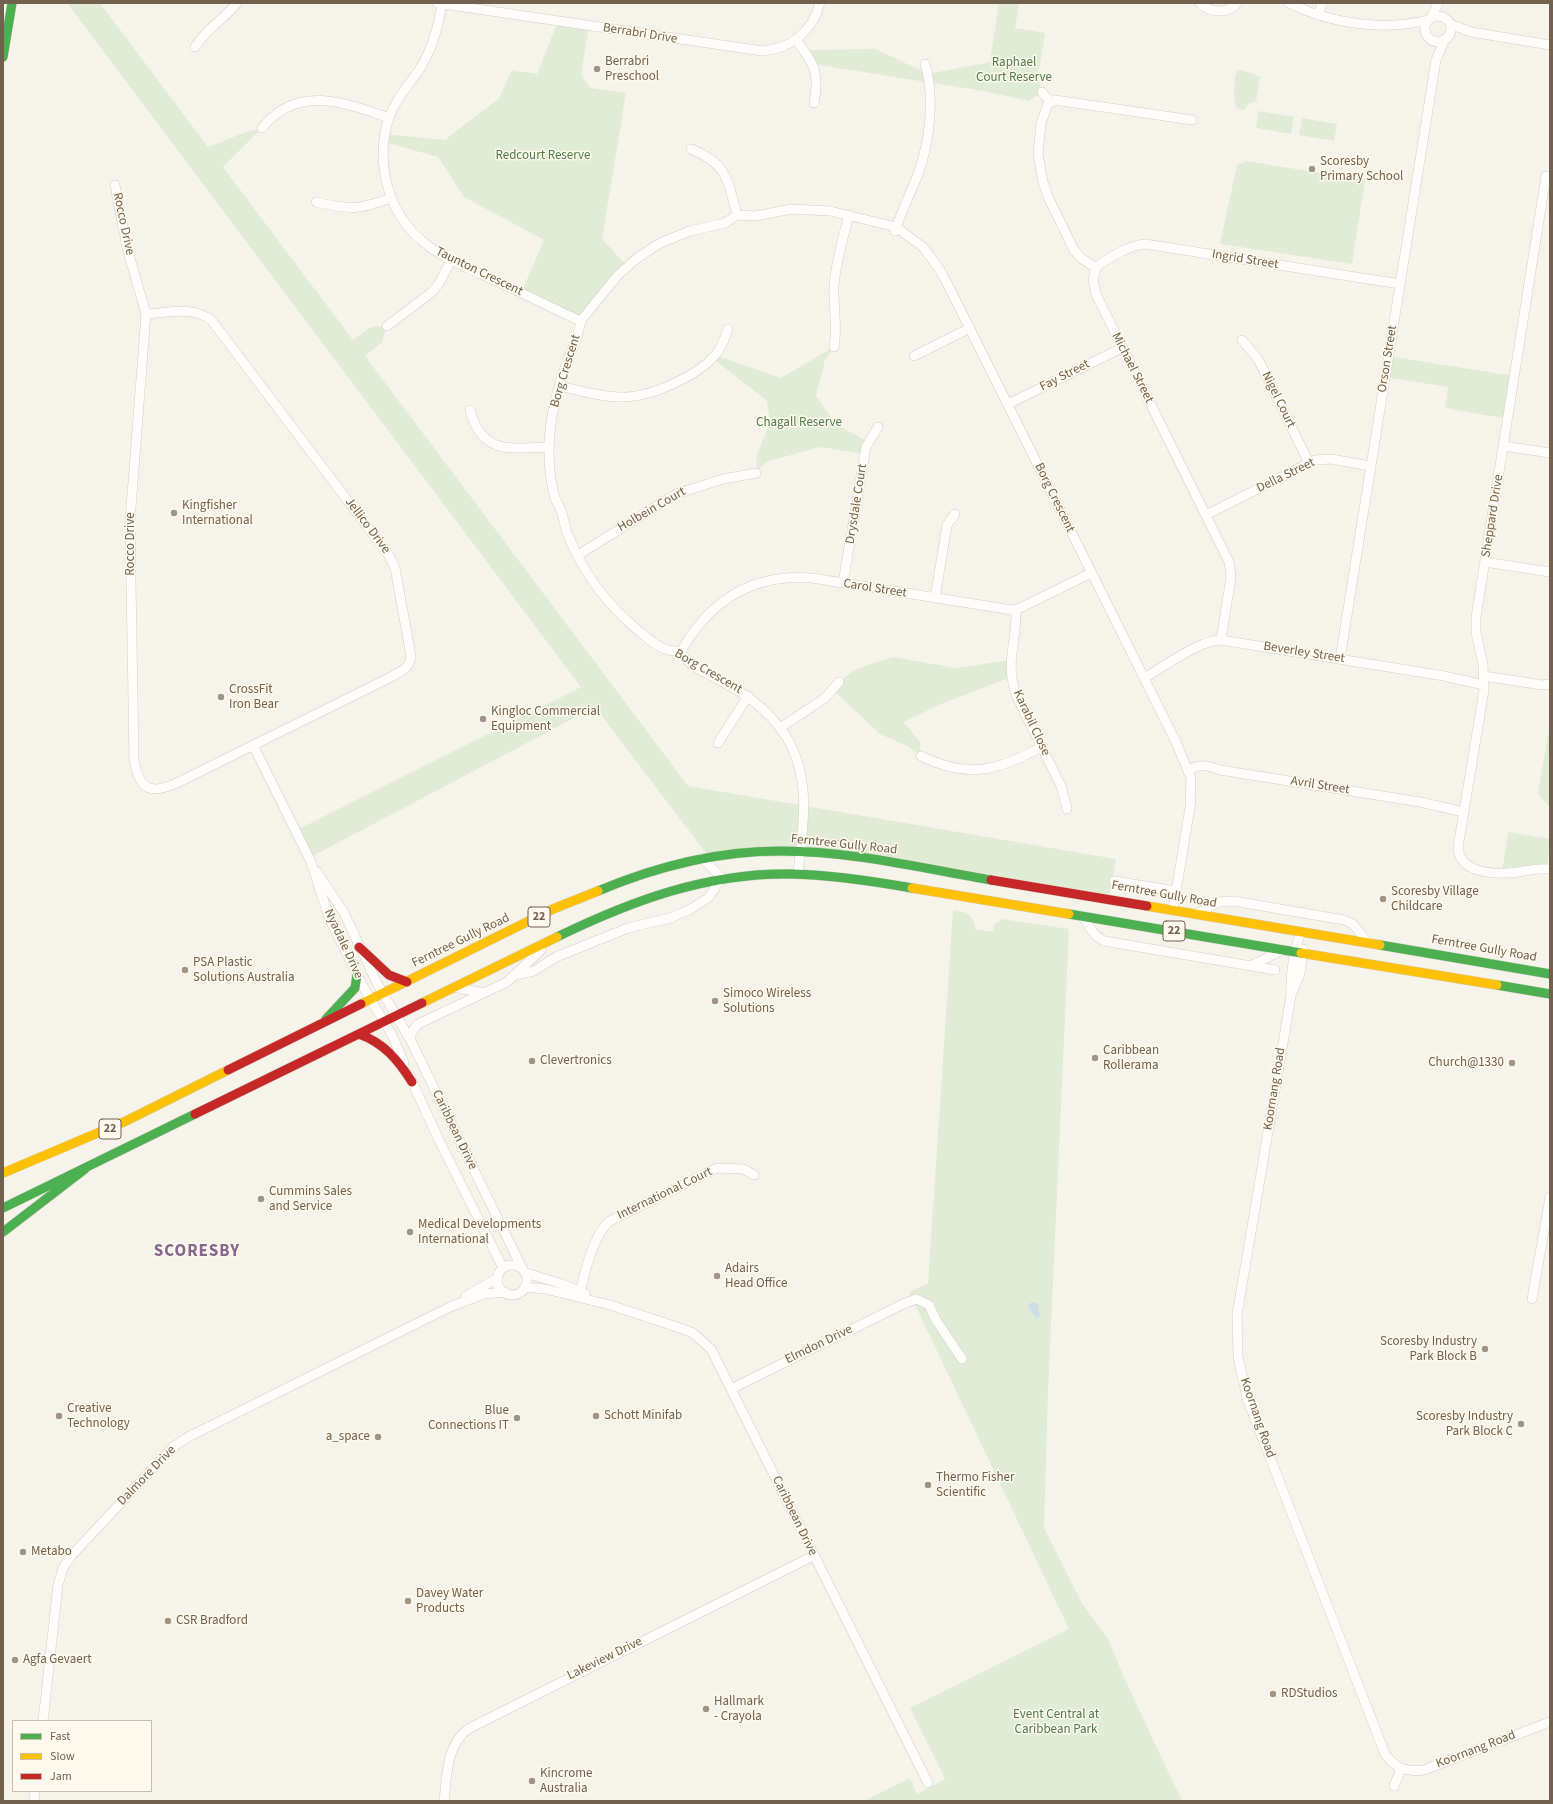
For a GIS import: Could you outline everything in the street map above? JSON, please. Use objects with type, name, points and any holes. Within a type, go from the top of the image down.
[{"type":"main road","points":[[3,57],[12,3]]},
{"type":"main road","name":"Ferntree Gully Road","points":[[3,1173],[126,1121],[587,894],[650,871],[702,858],[757,852],[800,852],[875,860],[1550,974]]},
{"type":"main road","name":"22","points":[[3,1208],[558,935],[626,904],[651,895],[722,878],[764,874],[798,873],[860,879],[1550,994]]},
{"type":"main road","points":[[359,947],[389,975],[407,982]]},
{"type":"main road","points":[[1499,965],[1548,964]]},
{"type":"main road","points":[[319,1027],[355,988],[357,975]]},
{"type":"main road","points":[[359,1034],[377,1040],[384,1045],[398,1059],[412,1082]]},
{"type":"main road","points":[[3,1232],[85,1169]]},
{"type":"street","points":[[195,47],[200,38],[223,18],[237,3]]},
{"type":"street","name":"Berrabri Drive","points":[[440,3],[749,50],[774,50],[796,40],[812,23],[820,3]]},
{"type":"street","name":"Taunton Crescent","points":[[440,3],[438,26],[429,51],[420,67],[398,98],[389,118],[384,140],[383,156],[386,180],[391,198],[402,218],[414,234],[433,249],[451,260],[580,321]]},
{"type":"street","points":[[1200,3],[1207,8],[1227,11],[1231,10],[1237,3]]},
{"type":"street","points":[[1289,3],[1318,15],[1354,23],[1407,25],[1438,16],[1471,32],[1550,45]]},
{"type":"street","points":[[1318,15],[1322,3]]},
{"type":"street","points":[[1429,36],[1425,26],[1438,3]]},
{"type":"street","points":[[1442,3],[1450,29],[1446,38]]},
{"type":"street","points":[[1407,25],[1438,41],[1471,32]]},
{"type":"street","name":"Orson Street","points":[[1429,36],[1436,60]]},
{"type":"street","name":"Orson Street","points":[[1340,659],[1436,60],[1446,38]]},
{"type":"street","points":[[796,40],[815,68],[817,84],[814,103]]},
{"type":"street","points":[[895,230],[918,175],[924,152],[928,124],[930,84],[925,64]]},
{"type":"street","points":[[1042,92],[1050,102]]},
{"type":"street","points":[[1050,102],[1063,100],[1192,120]]},
{"type":"street","points":[[262,128],[278,111],[291,105],[311,101],[344,103],[389,118]]},
{"type":"street","points":[[1050,102],[1042,116],[1038,145],[1043,182],[1048,197],[1074,250],[1081,258],[1096,268]]},
{"type":"street","points":[[691,149],[708,156],[718,164],[729,185],[737,215]]},
{"type":"street","name":"Sheppard Drive","points":[[1550,176],[1546,176],[1476,626],[1484,680],[1458,847],[1461,859],[1471,868],[1503,873],[1536,868],[1550,869]]},
{"type":"street","name":"Rocco Drive","points":[[115,185],[130,258],[146,314],[130,526],[134,760],[136,772],[138,779],[146,787],[166,788],[253,745]]},
{"type":"street","points":[[316,202],[340,208],[356,209],[391,198]]},
{"type":"street","name":"Borg Crescent","points":[[798,873],[805,810],[804,783],[797,759],[780,728],[764,710],[748,696],[694,666],[680,653],[660,647],[628,621],[598,588],[578,555],[568,534],[554,493],[550,448],[552,419],[559,386],[568,358],[577,339],[580,321],[618,275],[645,253],[679,235],[725,223],[737,215],[752,217],[782,210],[801,209],[830,211],[849,215],[862,219],[876,229],[895,230],[929,256],[944,277],[1191,771],[1190,807],[1173,910]]},
{"type":"street","points":[[834,347],[836,332],[834,300],[836,271],[849,215]]},
{"type":"street","name":"Ingrid Street","points":[[1096,268],[1106,260],[1135,246],[1145,244],[1400,284]]},
{"type":"street","points":[[387,326],[432,292],[440,282],[451,260]]},
{"type":"street","name":"Michael Street","points":[[1096,268],[1092,280],[1093,288],[1206,515],[1231,569],[1221,640]]},
{"type":"street","name":"Jellico Drive","points":[[146,314],[192,311],[204,314],[212,321],[388,553],[394,568],[411,650],[411,663],[407,667],[253,745]]},
{"type":"street","points":[[914,356],[970,328]]},
{"type":"street","points":[[559,386],[612,397],[649,393],[688,376],[709,361],[722,346],[728,329]]},
{"type":"street","name":"Nigel Court","points":[[1242,340],[1258,359],[1309,463]]},
{"type":"street","name":"Fay Street","points":[[1008,404],[1122,348]]},
{"type":"street","points":[[470,410],[473,422],[480,435],[495,445],[511,448],[550,448]]},
{"type":"street","name":"Drysdale Court","points":[[843,583],[866,447],[878,427]]},
{"type":"street","points":[[1504,446],[1550,453]]},
{"type":"street","name":"Della Street","points":[[1206,515],[1309,463],[1327,459],[1370,466]]},
{"type":"street","name":"Holbein Court","points":[[578,555],[676,494],[717,480],[756,473]]},
{"type":"street","points":[[935,598],[947,525],[955,514]]},
{"type":"street","points":[[1485,562],[1550,572]]},
{"type":"street","points":[[1016,609],[1091,573]]},
{"type":"street","name":"Carol Street","points":[[680,653],[699,623],[713,609],[729,597],[752,585],[770,580],[794,578],[843,583],[1016,609]]},
{"type":"street","name":"Karabil Close","points":[[1016,609],[1010,660],[1011,676],[1018,697],[1063,791],[1067,809]]},
{"type":"street","name":"Beverley Street","points":[[1143,675],[1211,641],[1221,640],[1444,676],[1542,685],[1550,684]]},
{"type":"street","points":[[780,728],[825,698],[839,682]]},
{"type":"street","points":[[718,743],[748,696]]},
{"type":"street","name":"Nyadale Drive","points":[[253,745],[311,862],[344,913],[359,947],[383,994]]},
{"type":"street","points":[[921,756],[941,765],[982,770],[1001,766],[1041,747]]},
{"type":"street","name":"Avril Street","points":[[1191,771],[1220,770],[1465,809]]},
{"type":"street","points":[[514,975],[534,971],[556,957],[628,928],[670,918],[689,910],[708,898],[722,878],[702,858]]},
{"type":"street","name":"Nyadale Drive","points":[[311,862],[330,920],[370,1001],[383,1022]]},
{"type":"street","points":[[1114,881],[1176,891]]},
{"type":"street","points":[[1196,914],[1219,902],[1233,901],[1344,920],[1353,924],[1368,943]]},
{"type":"street","points":[[1082,916],[1094,935],[1104,941],[1275,970]]},
{"type":"street","name":"Koornang Road","points":[[1301,932],[1294,952],[1290,973],[1290,996],[1239,1304],[1237,1336],[1239,1367],[1251,1409],[1385,1754],[1391,1762],[1401,1769],[1424,1770],[1550,1722]]},
{"type":"street","name":"Koornang Road","points":[[1290,996],[1300,974],[1304,954],[1301,932]]},
{"type":"street","points":[[411,1041],[411,1032],[418,1024],[507,982],[558,935]]},
{"type":"street","points":[[1250,966],[1283,950]]},
{"type":"street","points":[[452,987],[484,993]]},
{"type":"street","name":"Caribbean Drive","points":[[383,994],[411,1041],[524,1271],[562,1284],[579,1295]]},
{"type":"street","name":"Caribbean Drive","points":[[383,1022],[392,1035],[438,1138],[503,1268]]},
{"type":"street","name":"International Court","points":[[579,1295],[600,1232],[614,1218],[717,1168],[744,1169],[754,1175]]},
{"type":"street","points":[[1532,1299],[1548,1220],[1550,1197]]},
{"type":"street","points":[[513,1265],[524,1271],[527,1282],[525,1287],[519,1293],[514,1294],[505,1292],[499,1286],[498,1278],[503,1268],[513,1265]]},
{"type":"street","name":"Dalmore Drive","points":[[43,1720],[58,1585],[63,1568],[72,1555],[166,1453],[188,1437],[452,1306],[498,1278]]},
{"type":"street","name":"Caribbean Drive","points":[[525,1287],[544,1288],[579,1295],[693,1332],[711,1349],[813,1556],[928,1783]]},
{"type":"street","name":"Dalmore Drive","points":[[452,1306],[484,1294],[505,1292]]},
{"type":"street","name":"Elmdon Drive","points":[[731,1389],[907,1302],[916,1299],[929,1305],[936,1320],[962,1359]]},
{"type":"street","name":"Lakeview Drive","points":[[444,1801],[451,1752],[458,1738],[468,1729],[813,1556]]},
{"type":"street","points":[[1394,1786],[1401,1769]]},
{"type":"green space","points":[[67,3],[100,3],[208,147],[246,132],[262,128],[223,167],[353,340],[371,327],[387,326],[382,342],[365,356],[688,786],[1116,859],[1109,899],[850,856],[709,857],[595,707],[309,858],[295,831],[581,687]]},
{"type":"green space","name":"Raphael Court Reserve","points":[[999,3],[1019,3],[1015,28],[1045,33],[1038,76],[1042,92],[1029,101],[983,91],[813,64],[804,50],[876,49],[928,74],[990,62]]},
{"type":"green space","name":"Redcourt Reserve","points":[[558,21],[589,26],[581,74],[590,88],[626,93],[602,239],[627,266],[583,318],[521,293],[544,240],[464,197],[438,157],[384,142],[385,134],[445,140],[499,98],[512,70],[537,74]]},
{"type":"green space","points":[[1243,70],[1260,77],[1256,102],[1249,103],[1244,110],[1236,108],[1234,94],[1234,83],[1237,71]]},
{"type":"green space","points":[[1259,111],[1294,117],[1291,134],[1256,128]]},
{"type":"green space","points":[[1302,118],[1337,124],[1334,141],[1299,135]]},
{"type":"green space","points":[[1246,161],[1365,180],[1352,264],[1220,244],[1237,165]]},
{"type":"green space","name":"Chagall Reserve","points":[[834,347],[825,360],[816,396],[836,424],[868,442],[865,454],[820,447],[766,462],[756,473],[757,455],[770,422],[767,401],[712,358],[715,355],[781,378]]},
{"type":"green space","points":[[1388,356],[1514,376],[1508,419],[1445,408],[1448,387],[1385,377]]},
{"type":"green space","points":[[893,657],[956,668],[1010,660],[1011,677],[941,704],[904,722],[920,742],[921,756],[907,746],[880,734],[833,690],[852,672],[867,665]]},
{"type":"green space","points":[[1550,723],[1550,807],[1538,794]]},
{"type":"green space","points":[[1508,832],[1550,839],[1547,869],[1502,873]]},
{"type":"green space","name":"Event Central at Caribbean Park","points":[[953,910],[971,916],[975,929],[993,932],[994,925],[1002,919],[1069,929],[1048,1391],[1044,1528],[1083,1605],[1108,1639],[1126,1682],[1182,1801],[864,1801],[910,1778],[917,1794],[945,1779],[910,1708],[1069,1629],[909,1292],[928,1283]]},
{"type":"shaded area","points":[[1032,1302],[1038,1304],[1040,1316],[1037,1319],[1028,1308],[1028,1305]]},
{"type":"traffic: fast","points":[[3,57],[12,3]]},
{"type":"traffic: fast","points":[[598,891],[620,882],[687,862],[733,854],[780,851],[860,857],[991,880]]},
{"type":"traffic: fast","points":[[557,937],[613,912],[671,891],[730,878],[792,874],[852,879],[912,888]]},
{"type":"traffic: fast","points":[[1069,914],[1301,953]]},
{"type":"traffic: fast","points":[[1380,945],[1550,974]]},
{"type":"traffic: fast","points":[[326,1019],[355,988],[357,975]]},
{"type":"traffic: fast","points":[[1497,985],[1550,994]]},
{"type":"traffic: fast","points":[[3,1208],[195,1114]]},
{"type":"traffic: fast","points":[[3,1232],[85,1169]]},
{"type":"traffic: slow","points":[[912,888],[1069,914]]},
{"type":"traffic: slow","points":[[361,1004],[553,909],[598,891]]},
{"type":"traffic: slow","points":[[1147,906],[1380,945]]},
{"type":"traffic: slow","points":[[422,1003],[557,937]]},
{"type":"traffic: slow","points":[[1301,953],[1497,985]]},
{"type":"traffic: slow","points":[[3,1173],[126,1121],[228,1070]]},
{"type":"traffic: jam","points":[[991,880],[1147,906]]},
{"type":"traffic: jam","points":[[359,947],[389,975],[407,982]]},
{"type":"traffic: jam","points":[[195,1114],[422,1003]]},
{"type":"traffic: jam","points":[[228,1070],[361,1004]]},
{"type":"traffic: jam","points":[[359,1034],[376,1042],[390,1053],[412,1082]]},
{"type":"place","name":"Berrabri Preschool","points":[[597,69]]},
{"type":"place","name":"Scoresby Primary School","points":[[1312,169]]},
{"type":"place","name":"Kingfisher International","points":[[174,513]]},
{"type":"place","name":"CrossFit Iron Bear","points":[[221,697]]},
{"type":"place","name":"Kingloc Commercial Equipment","points":[[483,719]]},
{"type":"place","name":"Scoresby Village Childcare","points":[[1383,899]]},
{"type":"place","name":"PSA Plastic Solutions Australia","points":[[185,970]]},
{"type":"place","name":"Simoco Wireless Solutions","points":[[715,1001]]},
{"type":"place","name":"Caribbean Rollerama","points":[[1095,1058]]},
{"type":"place","name":"Clevertronics","points":[[532,1061]]},
{"type":"place","name":"Church@1330","points":[[1512,1063]]},
{"type":"place","name":"Cummins Sales and Service","points":[[261,1199]]},
{"type":"place","name":"Medical Developments International","points":[[410,1232]]},
{"type":"place","name":"Adairs Head Office","points":[[717,1276]]},
{"type":"place","name":"Scoresby Industry Park Block B","points":[[1485,1349]]},
{"type":"place","name":"Creative Technology","points":[[59,1416]]},
{"type":"place","name":"Schott Minifab","points":[[596,1416]]},
{"type":"place","name":"Blue Connections IT","points":[[517,1418]]},
{"type":"place","name":"Scoresby Industry Park Block C","points":[[1521,1424]]},
{"type":"place","name":"a_space","points":[[378,1437]]},
{"type":"place","name":"Thermo Fisher Scientific","points":[[928,1485]]},
{"type":"place","name":"Metabo","points":[[23,1552]]},
{"type":"place","name":"Davey Water Products","points":[[408,1601]]},
{"type":"place","name":"CSR Bradford","points":[[168,1621]]},
{"type":"place","name":"Agfa Gevaert","points":[[15,1660]]},
{"type":"place","name":"RDStudios","points":[[1273,1694]]},
{"type":"place","name":"Hallmark - Crayola","points":[[706,1709]]},
{"type":"place","name":"Kincrome Australia","points":[[532,1781]]},
{"type":"district","name":"SCORESBY","points":[[197,1252]]}]
